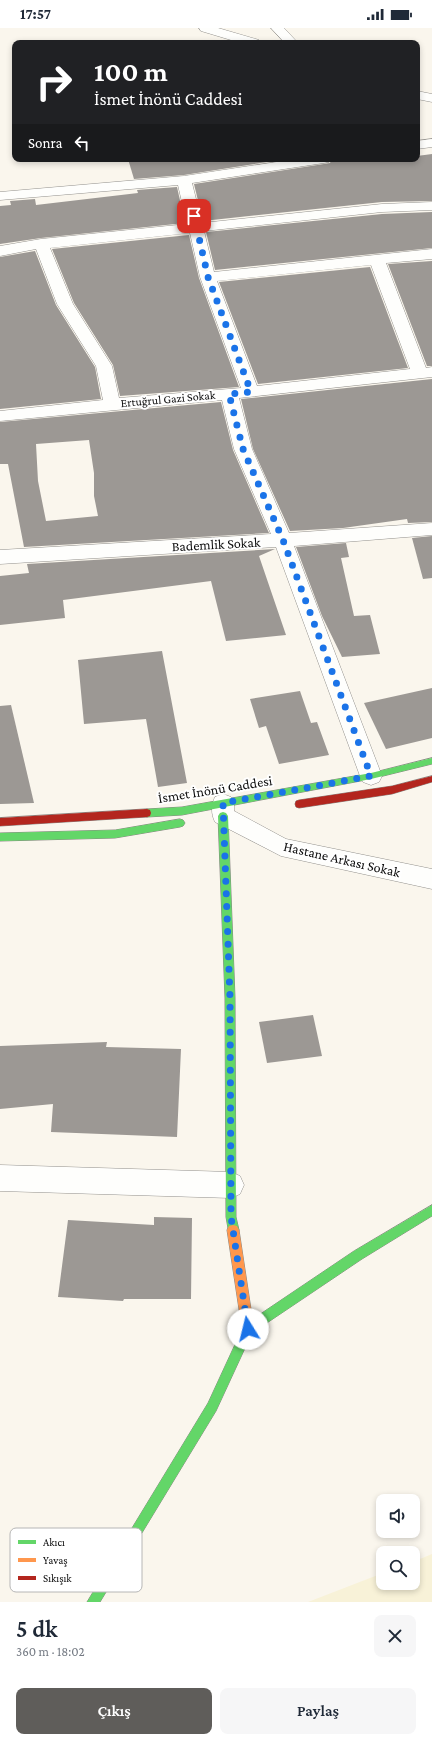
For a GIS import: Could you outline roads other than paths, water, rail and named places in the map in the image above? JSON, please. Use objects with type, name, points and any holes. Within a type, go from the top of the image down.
[{"type":"street","points":[[205,28],[244,40]]},
{"type":"street","points":[[277,28],[289,40]]},
{"type":"street","points":[[420,96],[432,98]]},
{"type":"street","points":[[420,145],[432,143]]},
{"type":"street","points":[[0,196],[184,180],[304,162]]},
{"type":"street","points":[[184,180],[208,277],[251,392]]},
{"type":"street","points":[[0,251],[41,244],[382,208],[432,206]]},
{"type":"street","points":[[41,244],[65,304],[104,366],[112,404]]},
{"type":"street","points":[[208,277],[432,254]]},
{"type":"street","points":[[376,259],[426,372]]},
{"type":"street","name":"Ertuğrul Gazi Sokak","points":[[0,416],[112,404],[251,392],[426,372]]},
{"type":"street","points":[[229,394],[243,449],[283,540],[371,776]]},
{"type":"street","name":"Bademlik Sokak","points":[[0,557],[283,540],[432,529]]},
{"type":"street","name":"İsmet İnönü Caddesi","points":[[0,822],[182,810],[225,813],[432,761]]},
{"type":"street","points":[[292,805],[392,790],[432,779]]},
{"type":"street","points":[[225,813],[230,998],[231,1217],[248,1329]]},
{"type":"street","name":"Hastane Arkası Sokak","points":[[225,813],[281,847],[432,879]]},
{"type":"street","points":[[0,837],[115,834],[192,821]]},
{"type":"street","points":[[0,1178],[231,1186]]},
{"type":"street","points":[[138,1528],[212,1407],[248,1329],[358,1255],[432,1210]]},
{"type":"street","points":[[93,1602],[99,1592]]}]
